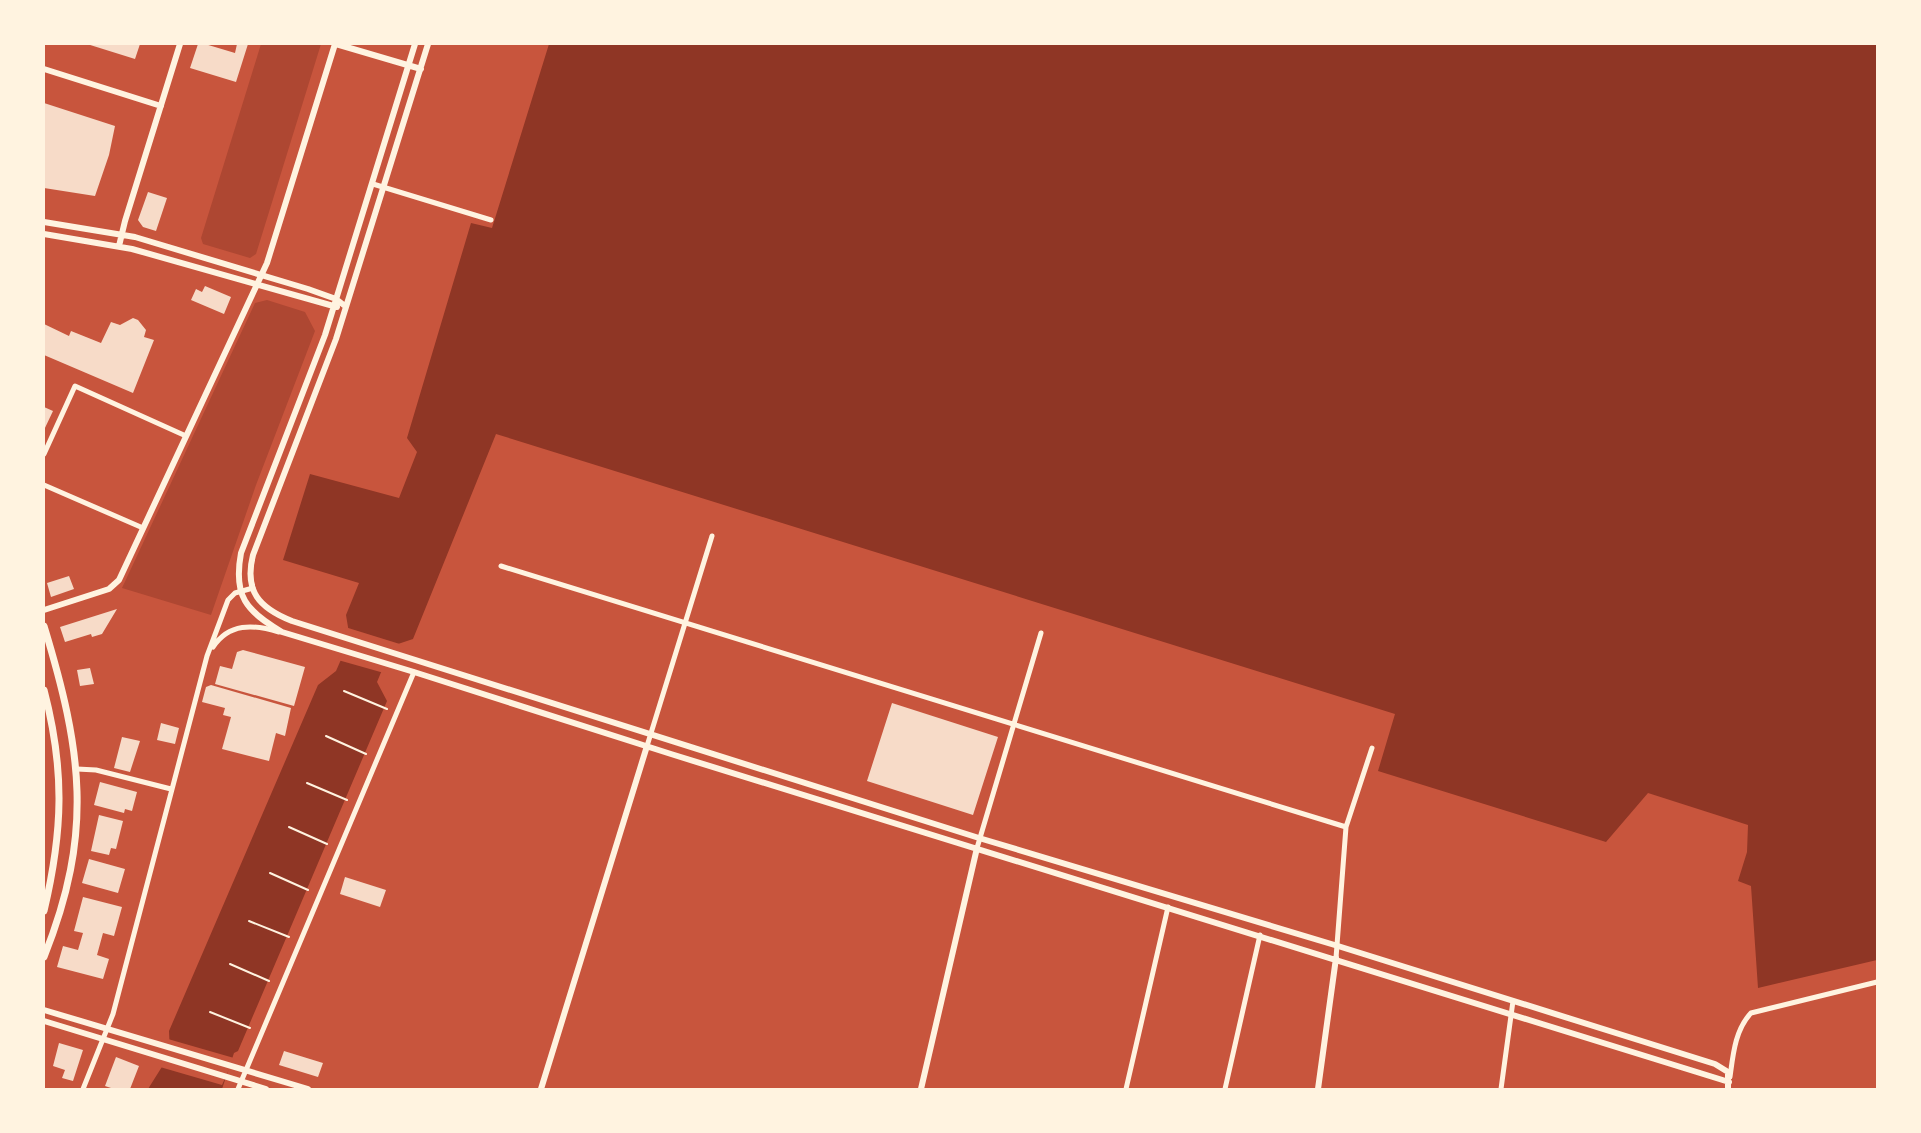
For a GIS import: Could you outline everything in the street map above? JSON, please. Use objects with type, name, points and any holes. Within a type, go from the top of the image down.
[{"type":"main road","points":[[44,626],[64,694],[77,769],[77,827],[72,868],[60,916],[44,957]]},
{"type":"main road","points":[[44,690],[57,748],[60,802],[56,853],[44,911]]},
{"type":"street","points":[[119,246],[180,44]]},
{"type":"street","points":[[44,610],[115,585],[261,275],[335,44],[421,69]]},
{"type":"street","points":[[282,632],[250,610],[241,591],[237,572],[241,553],[325,335],[415,44]]},
{"type":"street","points":[[428,44],[326,367],[253,555],[250,577],[253,588],[264,607],[275,614],[338,636],[980,838],[1338,946],[1715,1064],[1728,1072],[1729,1086]]},
{"type":"street","points":[[44,69],[161,106]]},
{"type":"street","points":[[373,184],[491,220]]},
{"type":"street","points":[[44,222],[135,237],[336,299],[345,306]]},
{"type":"street","points":[[44,234],[119,246],[192,265],[334,307],[345,306]]},
{"type":"street","points":[[44,454],[75,386],[186,436]]},
{"type":"street","points":[[44,485],[143,528]]},
{"type":"street","points":[[541,1089],[712,536]]},
{"type":"street","points":[[500,566],[1346,827]]},
{"type":"street","points":[[83,1089],[113,1014],[207,656],[228,600],[235,593],[253,588]]},
{"type":"street","points":[[207,656],[221,635],[234,629],[265,628],[282,632],[1336,958],[1729,1086]]},
{"type":"street","points":[[921,1089],[977,848],[1041,633]]},
{"type":"street","points":[[238,1089],[414,672]]},
{"type":"street","points":[[1318,1089],[1338,946],[1346,827],[1372,748]]},
{"type":"street","points":[[77,769],[96,770],[172,789]]},
{"type":"street","points":[[1126,1089],[1168,907]]},
{"type":"street","points":[[1225,1089],[1261,935]]},
{"type":"street","points":[[1729,1086],[1734,1046],[1743,1021],[1751,1012],[1877,982]]},
{"type":"street","points":[[1501,1089],[1513,1001]]},
{"type":"street","points":[[44,1010],[308,1089]]},
{"type":"street","points":[[44,1021],[266,1089]]},
{"type":"path","points":[[344,691],[387,710]]},
{"type":"path","points":[[326,736],[366,754]]},
{"type":"path","points":[[308,782],[347,800]]},
{"type":"path","points":[[289,828],[328,844]]},
{"type":"path","points":[[270,873],[308,890]]},
{"type":"path","points":[[250,921],[289,938]]},
{"type":"path","points":[[230,964],[269,981]]},
{"type":"path","points":[[210,1012],[250,1028]]},
{"type":"shaded area","points":[[261,44],[321,44],[256,254],[250,258],[203,244],[201,238]]},
{"type":"shaded area","points":[[549,44],[1877,44],[1877,960],[1758,988],[1751,886],[1738,881],[1747,852],[1748,825],[1648,793],[1606,842],[1378,771],[1395,714],[496,434],[413,639],[392,646],[377,682],[387,701],[238,1051],[234,1053],[222,1089],[148,1089],[170,1054],[169,1031],[318,685],[336,671],[350,639],[346,615],[359,583],[283,560],[310,474],[399,498],[417,452],[407,438],[471,223],[492,228]]},
{"type":"shaded area","points":[[267,300],[305,312],[315,331],[256,485],[211,615],[122,588],[255,303]]},
{"type":"pier","points":[[345,627],[403,645],[394,648],[384,673],[338,660],[347,639]]},
{"type":"pier","points":[[168,1039],[234,1058],[222,1085],[160,1067],[167,1053]]},
{"type":"building","points":[[87,44],[140,44],[135,59]]},
{"type":"building","points":[[198,44],[205,44],[235,53],[237,44],[248,44],[236,82],[190,68]]},
{"type":"building","points":[[44,103],[115,126],[109,155],[95,196],[44,188]]},
{"type":"building","points":[[148,192],[167,198],[156,231],[143,227],[138,220]]},
{"type":"building","points":[[205,286],[231,297],[224,314],[191,300],[196,289],[202,292]]},
{"type":"building","points":[[133,318],[138,320],[146,330],[144,337],[154,340],[133,393],[44,355],[44,324],[69,336],[71,331],[101,343],[111,322],[120,325]]},
{"type":"building","points":[[44,407],[53,411],[44,430]]},
{"type":"building","points":[[69,576],[74,589],[51,597],[47,583]]},
{"type":"building","points":[[117,609],[102,634],[92,637],[91,634],[65,642],[60,627]]},
{"type":"building","points":[[243,650],[305,667],[294,706],[215,684],[220,666],[232,669],[237,652]]},
{"type":"building","points":[[90,668],[94,684],[80,686],[77,670]]},
{"type":"building","points":[[211,685],[291,708],[285,736],[276,733],[269,761],[222,749],[231,717],[223,715],[225,708],[202,702],[206,687]]},
{"type":"building","points":[[892,703],[998,737],[973,815],[867,781]]},
{"type":"building","points":[[161,723],[179,728],[175,744],[157,740]]},
{"type":"building","points":[[122,737],[140,741],[130,772],[114,768]]},
{"type":"building","points":[[100,782],[137,792],[132,811],[125,809],[124,813],[94,805]]},
{"type":"building","points":[[99,815],[123,821],[116,849],[111,848],[109,855],[91,851]]},
{"type":"building","points":[[89,859],[125,869],[118,893],[82,883]]},
{"type":"building","points":[[345,877],[386,890],[380,907],[340,894]]},
{"type":"building","points":[[83,897],[122,907],[114,936],[103,933],[97,955],[109,959],[103,979],[57,967],[63,946],[78,950],[83,933],[74,931]]},
{"type":"building","points":[[59,1043],[83,1050],[73,1081],[62,1078],[65,1070],[53,1066]]},
{"type":"building","points":[[284,1051],[323,1063],[318,1077],[279,1065]]},
{"type":"building","points":[[116,1057],[139,1066],[130,1089],[114,1089],[105,1086]]}]
